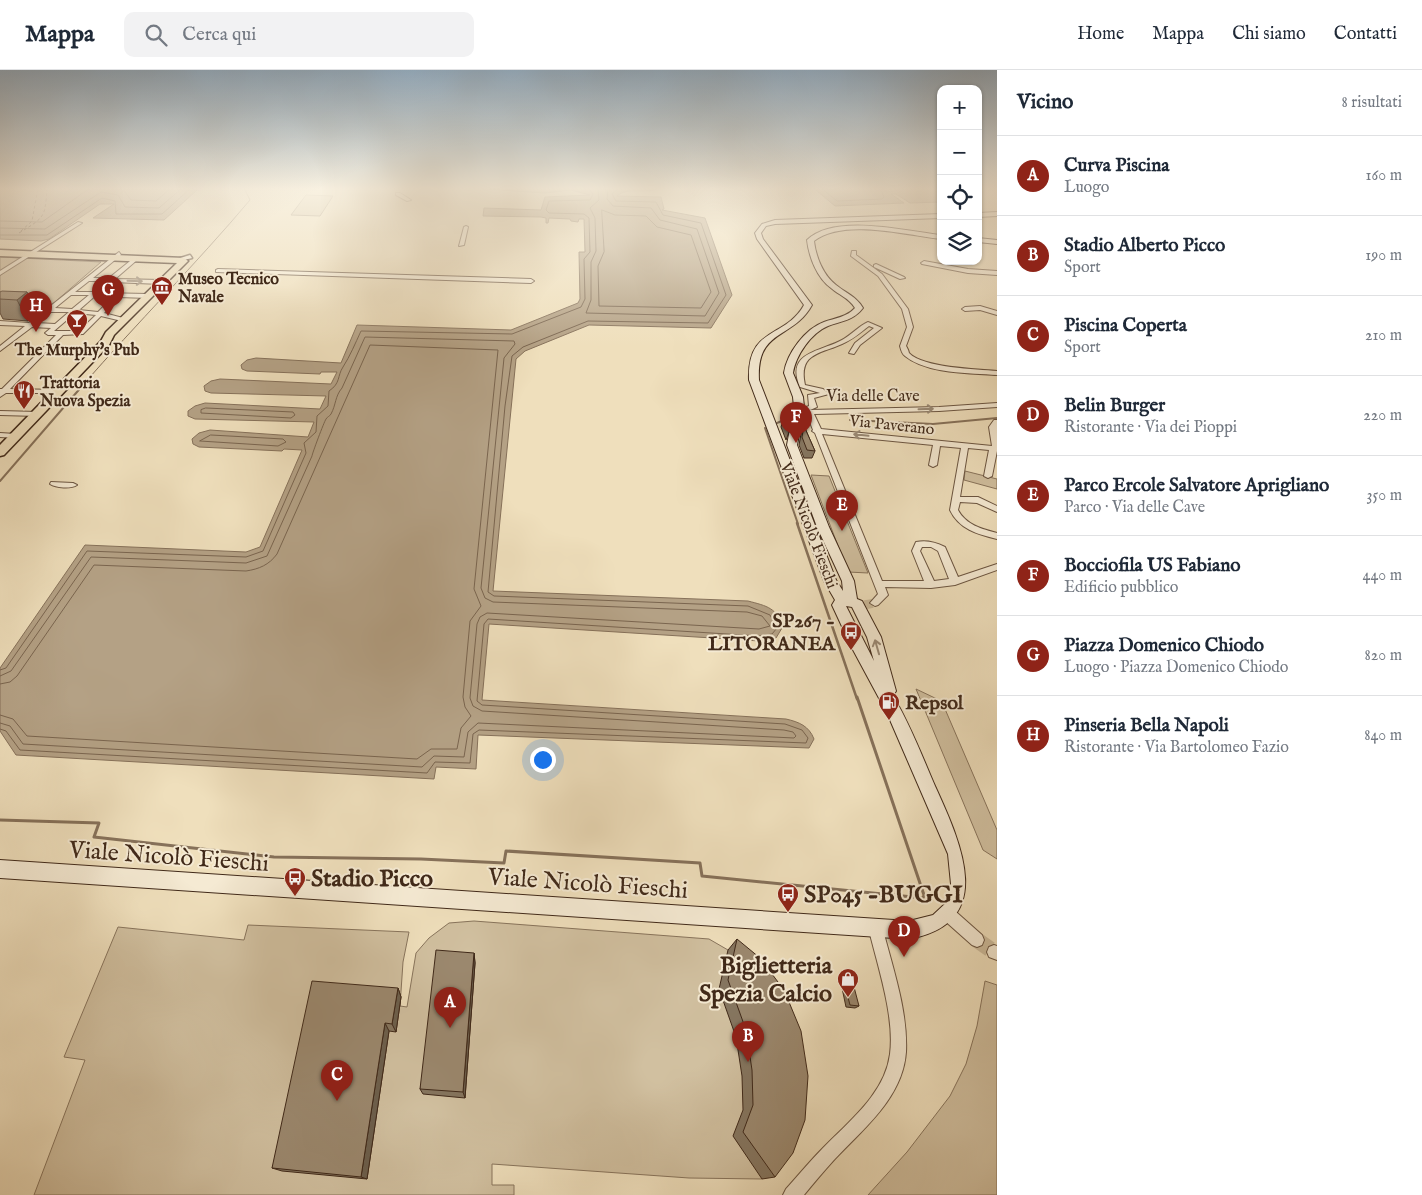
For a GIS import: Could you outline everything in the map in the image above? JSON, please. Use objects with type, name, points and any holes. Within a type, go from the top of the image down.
[{"type":"main road","name":"Viale Nicolò Fieschi","points":[[0,869],[875,926],[909,930],[940,923],[950,916],[959,892],[961,876],[956,854],[894,711],[853,636],[853,605],[830,581],[754,380],[752,365],[767,340],[776,331],[804,313],[808,305],[761,240]]},
{"type":"main road","points":[[811,240],[811,248],[826,280],[856,302],[859,308],[852,315],[815,329],[790,360],[788,370],[798,410],[791,435],[792,444],[823,527],[849,584],[853,605]]},
{"type":"main road","points":[[983,240],[997,242]]},
{"type":"main road","points":[[0,253],[116,256],[177,262],[98,351],[0,452]]},
{"type":"main road","points":[[0,465],[107,349],[114,332]]},
{"type":"street","points":[[0,273],[51,240]]},
{"type":"street","points":[[461,245],[462,240]]},
{"type":"street","points":[[902,278],[886,272],[858,253],[852,253],[880,275],[905,309],[910,327],[902,346],[906,354],[912,358],[946,367],[997,373]]},
{"type":"street","points":[[0,349],[116,256]]},
{"type":"street","points":[[118,295],[80,333],[48,333],[135,259]]},
{"type":"street","points":[[924,263],[968,271],[997,273]]},
{"type":"street","points":[[218,271],[531,281]]},
{"type":"street","points":[[88,279],[161,282]]},
{"type":"street","points":[[70,293],[148,296]]},
{"type":"street","points":[[0,307],[13,310],[74,311],[127,318]]},
{"type":"street","points":[[965,309],[980,308],[997,313]]},
{"type":"street","points":[[0,322],[56,326]]},
{"type":"street","points":[[798,410],[812,407],[810,396],[826,394],[820,390],[805,388],[802,385],[800,370],[806,356],[844,341],[868,324],[877,326],[878,330],[856,344],[852,353]]},
{"type":"street","points":[[1,392],[60,334]]},
{"type":"street","points":[[44,350],[98,351]]},
{"type":"street","points":[[1,392],[58,392]]},
{"type":"street","name":"Via delle Cave","points":[[880,584],[868,560],[809,414],[813,411],[939,409],[997,405]]},
{"type":"street","points":[[0,413],[38,414]]},
{"type":"street","points":[[988,476],[995,449],[993,428],[997,422]]},
{"type":"street","name":"Via Paverano","points":[[816,430],[995,449]]},
{"type":"street","points":[[0,436],[16,436]]},
{"type":"street","points":[[933,465],[937,443]]},
{"type":"street","points":[[965,446],[954,510],[961,521],[979,531],[997,536]]},
{"type":"street","points":[[54,484],[73,485]]},
{"type":"street","points":[[956,498],[978,500],[997,509]]},
{"type":"street","points":[[930,585],[916,551],[916,545],[919,544],[932,544],[942,549],[955,582]]},
{"type":"street","points":[[875,603],[883,595],[880,584],[930,585],[955,582],[997,568]]},
{"type":"street","points":[[950,916],[977,940]]},
{"type":"street","points":[[792,1195],[867,1114],[890,1081],[896,1067],[898,1052],[897,1026],[875,926]]},
{"type":"shaded area","points":[[0,257],[101,262],[48,308],[0,306]]},
{"type":"shaded area","points":[[965,471],[997,479],[997,489],[964,480]]},
{"type":"shaded area","points":[[811,475],[829,476],[868,573],[848,572]]},
{"type":"shaded area","points":[[916,689],[937,699],[945,709],[997,830],[997,859],[983,850]]},
{"type":"shaded area","points":[[474,921],[709,939],[728,950],[750,968],[770,1172],[762,1179],[689,1178],[492,1164],[492,1185],[514,1185],[514,1195],[34,1195],[85,1060],[64,1057],[118,927],[244,940],[248,925],[409,932],[403,962],[400,1006],[407,1007],[416,953],[429,938],[449,923]]},
{"type":"shaded area","points":[[985,981],[997,985],[997,1195],[868,1195],[907,1152],[950,1096],[966,1064],[977,1026]]},
{"type":"water","points":[[585,240],[713,240],[732,295],[711,328],[589,325],[525,351],[516,359],[493,591],[748,601],[771,609],[778,616],[782,628],[776,638],[760,641],[489,624],[482,700],[786,719],[799,723],[809,731],[814,739],[809,748],[478,735],[476,769],[436,767],[434,779],[16,755],[0,731],[0,668],[85,545],[246,552],[260,547],[302,450],[284,449],[282,451],[199,447],[193,444],[192,439],[199,433],[210,430],[308,437],[314,422],[195,419],[188,416],[188,411],[195,406],[205,403],[320,409],[326,396],[211,393],[205,391],[204,386],[211,381],[220,379],[331,384],[337,372],[321,372],[320,374],[247,371],[242,369],[241,365],[247,360],[256,358],[341,363],[357,325],[511,330],[578,303],[580,299],[579,252],[585,252]]},
{"type":"building","points":[[0,292],[27,292],[17,300],[0,299]]},
{"type":"building","points":[[786,416],[792,416],[789,432],[783,420],[788,420]]},
{"type":"building","points":[[804,426],[815,451],[807,450],[802,437]]},
{"type":"building","points":[[737,939],[760,958],[784,990],[801,1031],[808,1076],[805,1120],[793,1153],[775,1177],[743,1132],[753,1105],[752,1070],[746,1030],[728,980]]},
{"type":"building","points":[[436,950],[474,953],[463,1092],[420,1089]]},
{"type":"building","points":[[312,981],[398,988],[392,1024],[385,1023],[361,1177],[272,1168]]},
{"type":"building","points":[[845,986],[854,987],[859,1006],[850,1005]]},
{"type":"waterway","points":[[82,386],[215,240]]},
{"type":"waterway","points":[[0,481],[83,385]]},
{"type":"waterway","points":[[850,420],[933,424],[997,418]]},
{"type":"waterway","points":[[800,419],[806,419]]},
{"type":"waterway","points":[[777,423],[784,420]]},
{"type":"waterway","points":[[765,428],[798,524]]},
{"type":"waterway","points":[[797,523],[857,699]]},
{"type":"waterway","points":[[0,820],[99,823],[94,837],[274,857],[421,859],[504,863],[506,851],[700,863],[702,876],[923,898],[924,895],[857,697]]},
{"type":"tunnel","points":[[864,605],[875,603]]},
{"type":"tunnel","points":[[977,940],[994,952]]},
{"type":"place","name":"Museo Tecnico Navale","points":[[162,306]]},
{"type":"place","name":"Piazza Domenico Chiodo","points":[[108,316]]},
{"type":"place","name":"Pinseria Bella Napoli","points":[[36,332]]},
{"type":"place","name":"The Murphy's Pub","points":[[77,339]]},
{"type":"place","name":"Trattoria Nuova Spezia","points":[[24,410]]},
{"type":"place","name":"Bocciofila US Fabiano","points":[[796,443]]},
{"type":"place","name":"Parco Ercole Salvatore Aprigliano","points":[[842,531]]},
{"type":"place","name":"SP267 - LITORANEA","points":[[851,651]]},
{"type":"place","name":"Repsol","points":[[889,721]]},
{"type":"place","name":"Stadio Picco","points":[[295,897]]},
{"type":"place","name":"SP045 -BUGGI","points":[[788,913]]},
{"type":"place","name":"Belin Burger","points":[[904,957]]},
{"type":"place","name":"Biglietteria Spezia Calcio","points":[[848,998]]},
{"type":"place","name":"Curva Piscina","points":[[450,1028]]},
{"type":"place","name":"Stadio Alberto Picco","points":[[748,1062]]},
{"type":"place","name":"Piscina Coperta","points":[[337,1101]]}]
